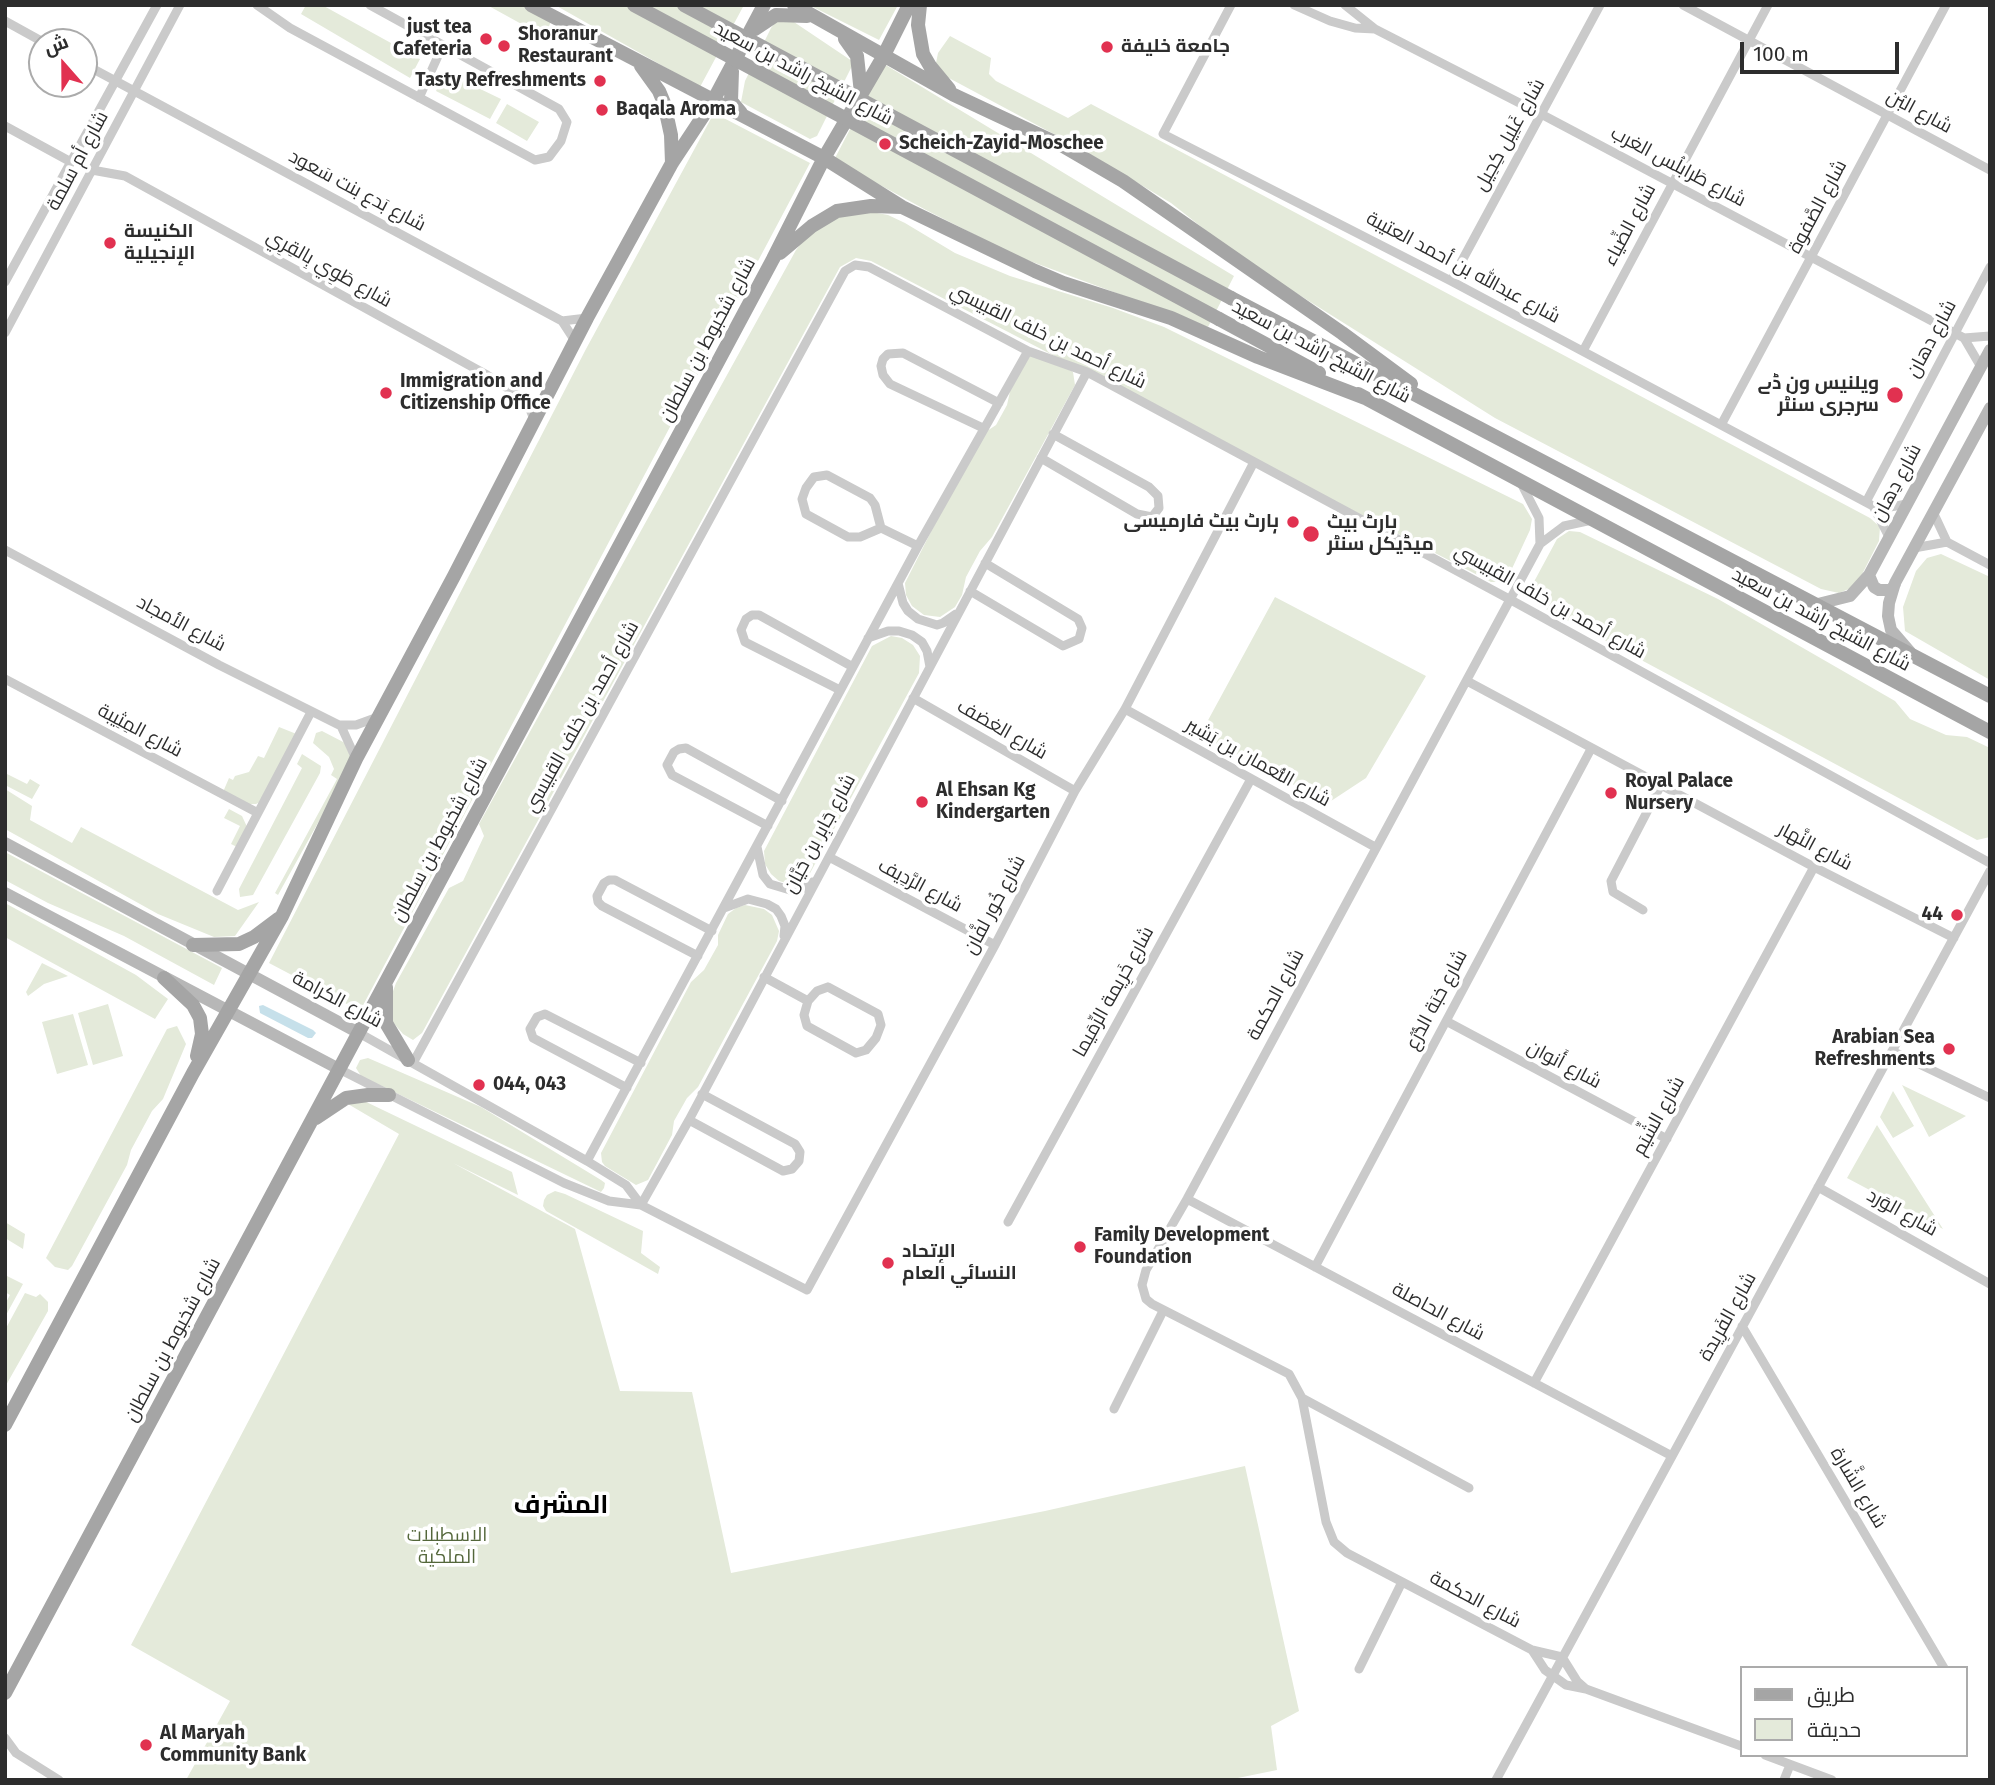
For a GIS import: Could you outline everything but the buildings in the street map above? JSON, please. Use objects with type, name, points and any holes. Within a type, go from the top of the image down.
[{"type":"main road","points":[[531,5],[824,158],[902,207],[1063,284],[1171,318],[1258,358],[1365,398]]},
{"type":"main road","name":"شارع الشيخ راشد بن سعيد","points":[[634,5],[1990,732]]},
{"type":"main road","name":"شارع الشيخ راشد بن سعيد","points":[[684,5],[1231,298],[1990,696]]},
{"type":"main road","points":[[5,1425],[193,1073],[282,916],[356,759],[587,318],[673,163],[713,101],[764,5]]},
{"type":"main road","points":[[794,5],[954,95],[1063,146],[1123,181],[1342,333],[1446,410]]},
{"type":"main road","name":"شارع شخبوط بن سلطان","points":[[5,1693],[774,259],[824,158],[883,57],[909,5]]},
{"type":"main road","points":[[920,5],[918,25],[923,54],[954,95]]},
{"type":"main road","points":[[749,34],[776,15],[812,16]]},
{"type":"main road","points":[[841,33],[857,56],[861,93]]},
{"type":"main road","points":[[638,62],[659,91],[664,103],[670,127],[673,163]]},
{"type":"main road","points":[[732,66],[732,101],[736,109],[746,117]]},
{"type":"main road","points":[[794,142],[816,144],[841,127]]},
{"type":"main road","points":[[774,259],[797,237],[837,211],[871,206],[902,207]]},
{"type":"main road","name":"شارع دِهان","points":[[1814,605],[1850,596],[1869,575],[1990,350]]},
{"type":"main road","points":[[1869,575],[1874,587],[1891,590],[1990,408]]},
{"type":"main road","points":[[1895,583],[1889,603],[1891,630],[1912,654]]},
{"type":"main road","name":"شارع الكرامة","points":[[5,842],[359,1033]]},
{"type":"main road","name":"شارع الكرامة","points":[[5,893],[339,1069]]},
{"type":"main road","points":[[193,945],[239,944],[254,937],[282,916]]},
{"type":"main road","points":[[164,978],[193,1005],[200,1018],[202,1034],[193,1073]]},
{"type":"main road","points":[[386,981],[386,1023],[411,1062]]},
{"type":"main road","points":[[312,1121],[346,1098],[389,1095]]},
{"type":"street","name":"شارع أم سلمة","points":[[5,282],[157,5]]},
{"type":"street","name":"شارع أم سلمة","points":[[5,333],[180,5]]},
{"type":"street","points":[[257,5],[290,28],[535,160],[549,156],[561,141],[567,122],[559,109],[370,5]]},
{"type":"street","name":"شارع عبدالله بن أحمد العتيبة","points":[[1231,5],[1163,134],[1451,281],[1869,504]]},
{"type":"street","name":"شارع طَرابلُس الغرب","points":[[1294,5],[1330,22],[1375,29]]},
{"type":"street","name":"شارع طَرابلُس الغرب","points":[[1345,5],[1375,29],[1959,336]]},
{"type":"street","name":"شارع غَلِيل كِحِيل","points":[[1451,281],[1600,5]]},
{"type":"street","name":"شارع البُن","points":[[1683,5],[1990,170]]},
{"type":"street","name":"شارع الضِّياء","points":[[1583,351],[1768,5]]},
{"type":"street","name":"شارع الصَّفوة","points":[[1721,425],[1946,5]]},
{"type":"street","points":[[5,21],[28,34]]},
{"type":"street","points":[[419,98],[443,45]]},
{"type":"street","name":"شارع بَدع بنت سَعود","points":[[98,71],[562,321],[575,341]]},
{"type":"street","points":[[5,125],[71,162]]},
{"type":"street","name":"شارع طَوِي بِالقِرِي","points":[[92,170],[125,176],[487,375],[526,400],[534,419]]},
{"type":"street","name":"شارع أحمد بن خلف القبيسي","points":[[411,1062],[845,271],[855,265],[869,267],[1028,351],[1087,372],[1511,600],[1990,863]]},
{"type":"street","name":"شارع دهان","points":[[1869,504],[1959,336],[1990,267]]},
{"type":"street","points":[[562,321],[587,318]]},
{"type":"street","points":[[1959,336],[1990,336]]},
{"type":"street","points":[[1959,336],[1981,367]]},
{"type":"street","points":[[587,1161],[898,583],[1028,351]]},
{"type":"street","points":[[983,428],[890,384],[883,375],[883,359],[888,355],[903,353],[999,404]]},
{"type":"street","name":"شارع جَابِر بن حَيَّان","points":[[641,1205],[689,1120],[1087,372]]},
{"type":"street","points":[[1041,458],[1137,514],[1152,517],[1159,508],[1158,496],[1149,487],[1053,434]]},
{"type":"street","name":"شارع خُور لفَّان","points":[[807,1290],[995,945],[1075,791],[1125,709],[1254,462]]},
{"type":"street","points":[[881,528],[860,537],[848,537],[806,514],[802,499],[806,488],[814,477],[827,475],[870,498],[875,505],[881,528],[918,547]]},
{"type":"street","points":[[1520,481],[1539,518],[1540,544]]},
{"type":"street","points":[[1869,504],[1890,507],[1907,504]]},
{"type":"street","points":[[1869,504],[1889,537]]},
{"type":"street","points":[[1933,512],[1947,542],[1990,565]]},
{"type":"street","name":"شارع الحكمة","points":[[1562,1657],[1531,1650],[1347,1553],[1334,1542],[1326,1522],[1302,1398],[1289,1374],[1163,1311],[1146,1299],[1142,1291],[1143,1278],[1540,544],[1564,526],[1592,520]]},
{"type":"street","points":[[1914,548],[1947,542]]},
{"type":"street","name":"شارع الأمجاد","points":[[5,550],[341,726]]},
{"type":"street","points":[[970,591],[1063,646],[1079,639],[1082,628],[1078,619],[985,563]]},
{"type":"street","points":[[898,583],[903,603],[918,619],[931,624],[941,624],[959,611]]},
{"type":"street","points":[[840,690],[745,642],[741,630],[746,619],[759,615],[853,667]]},
{"type":"street","points":[[869,638],[899,631],[912,635],[922,642],[930,667]]},
{"type":"street","name":"شارع المِثِيبة","points":[[5,679],[258,813]]},
{"type":"street","name":"شارع النَّهار","points":[[1467,681],[1814,867],[1954,938]]},
{"type":"street","name":"شارع الغضف","points":[[913,698],[1075,791]]},
{"type":"street","name":"شارع النُّعمان بن بَشِير","points":[[1125,709],[1375,847]]},
{"type":"street","points":[[217,891],[312,712]]},
{"type":"street","points":[[356,759],[341,726],[356,725],[378,717]]},
{"type":"street","points":[[768,826],[673,775],[667,765],[674,752],[679,748],[686,748],[782,800]]},
{"type":"street","name":"شارع خبَة الدُّرُع","points":[[1315,1267],[1591,749]]},
{"type":"street","name":"شارع خَرِيمة الرِّمَيما","points":[[1008,1222],[1251,779]]},
{"type":"street","points":[[1643,910],[1613,892],[1611,881],[1661,785]]},
{"type":"street","points":[[757,847],[763,875],[770,884],[790,890],[804,888],[816,879]]},
{"type":"street","name":"شارع الرَّدِيف","points":[[829,857],[995,945]]},
{"type":"street","name":"شارع الشِّيَم","points":[[1534,1382],[1814,867]]},
{"type":"street","name":"شارع الفَرِيدة","points":[[1496,1780],[1990,871]]},
{"type":"street","points":[[698,956],[602,906],[597,896],[604,883],[615,880],[712,931]]},
{"type":"street","points":[[724,908],[755,899],[776,909],[785,926],[783,941]]},
{"type":"street","points":[[764,976],[808,1001]]},
{"type":"street","points":[[828,987],[878,1014],[881,1025],[876,1038],[866,1050],[856,1053],[807,1026],[804,1015],[808,1001],[817,991],[828,987]]},
{"type":"street","points":[[627,1088],[533,1038],[530,1028],[537,1017],[545,1014],[641,1063]]},
{"type":"street","name":"شارع أَنوان","points":[[1446,1021],[1667,1139]]},
{"type":"street","name":"شارع الكرامة","points":[[359,1033],[587,1161],[626,1185],[641,1205]]},
{"type":"street","points":[[1892,1051],[1990,1098]]},
{"type":"street","name":"شارع الكرامة","points":[[339,1069],[564,1184],[609,1201],[641,1205],[807,1290]]},
{"type":"street","points":[[689,1120],[783,1171],[792,1169],[799,1161],[800,1152],[795,1144],[702,1094]]},
{"type":"street","name":"شارع الوَرد","points":[[1818,1187],[1990,1283]]},
{"type":"street","name":"شارع الحاصلة","points":[[1187,1199],[1672,1456]]},
{"type":"street","name":"شارع الوَرد","points":[[1968,1270],[1990,1277]]},
{"type":"street","points":[[1114,1409],[1163,1311]]},
{"type":"street","name":"شارع الشَّارة","points":[[1742,1326],[1943,1666]]},
{"type":"street","name":"شارع الحكمة","points":[[1302,1398],[1469,1488]]},
{"type":"street","name":"شارع الحكمة","points":[[1359,1669],[1402,1582]]},
{"type":"street","name":"شارع الحكمة","points":[[1531,1650],[1551,1677]]},
{"type":"street","points":[[1562,1657],[1577,1681],[1586,1689]]},
{"type":"street","points":[[1551,1677],[1566,1685],[1586,1689],[1740,1746]]},
{"type":"street","points":[[5,1738],[16,1753],[58,1780]]},
{"type":"street","points":[[5,1752],[16,1753]]},
{"type":"street","points":[[1770,1757],[1832,1780]]},
{"type":"street","points":[[1784,1780],[1790,1765]]},
{"type":"green space","points":[[306,5],[322,5],[420,59],[410,78],[301,14]]},
{"type":"green space","points":[[487,5],[524,5],[551,21],[545,37]]},
{"type":"green space","points":[[555,5],[744,5],[700,87]]},
{"type":"green space","points":[[809,5],[898,5],[879,40]]},
{"type":"green space","points":[[788,18],[852,61],[817,136],[810,139],[741,102],[745,81],[771,28],[778,19]]},
{"type":"green space","points":[[950,36],[991,58],[989,74],[996,81],[1068,118],[1091,104],[1870,518],[1880,527],[1879,541],[1856,586],[1839,593],[1821,589],[1495,418],[1242,259],[1171,203],[1078,147],[947,77],[936,63],[938,53]]},
{"type":"green space","points":[[884,64],[1234,276],[1208,327],[1019,257],[834,160]]},
{"type":"green space","points":[[445,72],[501,99],[490,119],[436,91]]},
{"type":"green space","points":[[507,104],[539,122],[527,141],[496,123]]},
{"type":"green space","points":[[714,113],[810,163],[360,1011],[269,963],[586,349]]},
{"type":"green space","points":[[872,212],[888,215],[955,253],[1010,276],[1164,327],[1523,504],[1532,519],[1530,530],[1509,575],[1499,582],[1491,582],[871,261],[856,258],[840,267],[422,1033],[413,1040],[403,1034],[391,1020],[388,1005],[396,983],[449,888],[463,881],[484,836],[479,824],[796,250],[805,238],[836,217]]},
{"type":"green space","points":[[1034,354],[1068,367],[1073,372],[1075,385],[992,537],[980,551],[966,577],[962,595],[955,607],[940,617],[924,615],[912,606],[906,595],[905,583],[987,431],[996,425],[1007,405],[1011,387],[1030,356]]},
{"type":"green space","points":[[1569,531],[1580,532],[1718,599],[1895,701],[1910,719],[1946,735],[1967,737],[1990,748],[1990,837],[1977,840],[1533,602],[1529,591],[1557,539]]},
{"type":"green space","points":[[1941,554],[1990,577],[1990,680],[1905,631],[1903,607],[1916,571],[1927,558]]},
{"type":"green space","points":[[1275,597],[1426,676],[1366,778],[1328,803],[1200,735]]},
{"type":"green space","points":[[891,636],[902,638],[913,645],[920,656],[919,673],[809,875],[800,882],[789,884],[779,881],[765,864],[764,851],[872,646]]},
{"type":"green space","points":[[279,727],[299,735],[264,800],[248,804],[223,792],[229,778],[233,780],[235,776],[249,772],[258,756],[264,758]]},
{"type":"green space","points":[[322,731],[347,744],[351,752],[350,765],[278,895],[275,893],[337,779],[331,775],[334,769],[329,757],[313,743],[316,733]]},
{"type":"green space","points":[[302,754],[321,766],[320,773],[253,895],[240,897],[239,889],[302,768],[297,764]]},
{"type":"green space","points":[[5,773],[27,784],[30,779],[40,785],[32,799],[5,785]]},
{"type":"green space","points":[[5,789],[32,806],[30,820],[72,843],[81,827],[238,910],[259,902],[235,936],[214,937],[158,914],[5,829]]},
{"type":"green space","points":[[229,809],[242,816],[248,829],[239,848],[231,844],[240,826],[224,818]]},
{"type":"green space","points":[[5,852],[222,968],[214,985],[124,936],[48,903],[5,880]]},
{"type":"green space","points":[[5,903],[136,975],[168,999],[155,1019],[5,937]]},
{"type":"green space","points":[[745,905],[764,909],[772,915],[779,931],[777,941],[698,1087],[687,1098],[674,1121],[672,1135],[648,1180],[636,1185],[605,1166],[601,1153],[691,982],[704,970],[718,945],[718,935],[728,914]]},
{"type":"green space","points":[[42,963],[68,976],[44,984],[28,996],[26,992]]},
{"type":"green space","points":[[108,1004],[123,1056],[93,1065],[78,1013]]},
{"type":"green space","points":[[73,1014],[88,1065],[57,1074],[42,1022]]},
{"type":"green space","points":[[177,1026],[186,1044],[163,1099],[152,1111],[131,1150],[127,1165],[72,1266],[68,1270],[55,1267],[46,1258],[167,1029]]},
{"type":"green space","points":[[368,1058],[481,1107],[601,1180],[605,1183],[604,1188],[601,1192],[361,1076],[356,1068],[360,1060]]},
{"type":"green space","points":[[1902,1085],[1966,1116],[1929,1137]]},
{"type":"green space","points":[[1893,1091],[1914,1126],[1893,1138],[1880,1117]]},
{"type":"green space","name":"الاسطبلات الملكية","points":[[360,1099],[512,1172],[518,1195],[453,1163],[575,1229],[620,1391],[692,1392],[731,1573],[1045,1511],[1245,1466],[1299,1711],[1271,1726],[1277,1770],[1228,1780],[186,1780],[230,1701],[131,1645],[399,1134],[348,1104]]},
{"type":"green space","points":[[1877,1125],[1943,1229],[1847,1178]]},
{"type":"green space","points":[[555,1191],[643,1231],[641,1253],[660,1267],[658,1274],[546,1211],[544,1200]]},
{"type":"green space","points":[[5,1222],[25,1234],[23,1249],[5,1238]]},
{"type":"green space","points":[[5,1275],[23,1284],[5,1317],[5,1304],[10,1295],[5,1292]]},
{"type":"green space","points":[[25,1293],[36,1297],[40,1294],[48,1302],[48,1311],[5,1387],[5,1330]]},
{"type":"water","points":[[263,1005],[316,1033],[312,1038],[308,1038],[260,1013],[259,1006]]},
{"type":"place","name":"just tea Cafeteria","points":[[486,39]]},
{"type":"place","name":"Shoranur Restaurant","points":[[504,46]]},
{"type":"place","name":"جامعة خليفة","points":[[1107,47]]},
{"type":"place","name":"Tasty Refreshments","points":[[600,81]]},
{"type":"place","name":"Baqala Aroma","points":[[602,110]]},
{"type":"place","name":"Scheich-Zayid-Moschee","points":[[885,144]]},
{"type":"place","name":"الكنيسة الإنجيلية","points":[[110,243]]},
{"type":"place","name":"Immigration and Citizenship Office","points":[[386,393]]},
{"type":"place","name":"ویلنیس ون ڈے سرجری سنٹر","points":[[1895,395]]},
{"type":"place","name":"ہارٹ بیٹ فارمیسی","points":[[1293,522]]},
{"type":"place","name":"ہارٹ بیٹ میڈیکل سنٹر","points":[[1311,534]]},
{"type":"place","name":"Royal Palace Nursery","points":[[1611,793]]},
{"type":"place","name":"Al Ehsan Kg Kindergarten","points":[[922,802]]},
{"type":"place","name":"44","points":[[1957,915]]},
{"type":"place","name":"Arabian Sea Refreshments","points":[[1949,1049]]},
{"type":"place","name":"044, 043","points":[[479,1085]]},
{"type":"place","name":"Family Development Foundation","points":[[1080,1247]]},
{"type":"place","name":"الإتحاد النسائي العام","points":[[888,1263]]},
{"type":"place","name":"Al Maryah Community Bank","points":[[146,1745]]},
{"type":"district","name":"المشرف","points":[[561,1506]]}]
